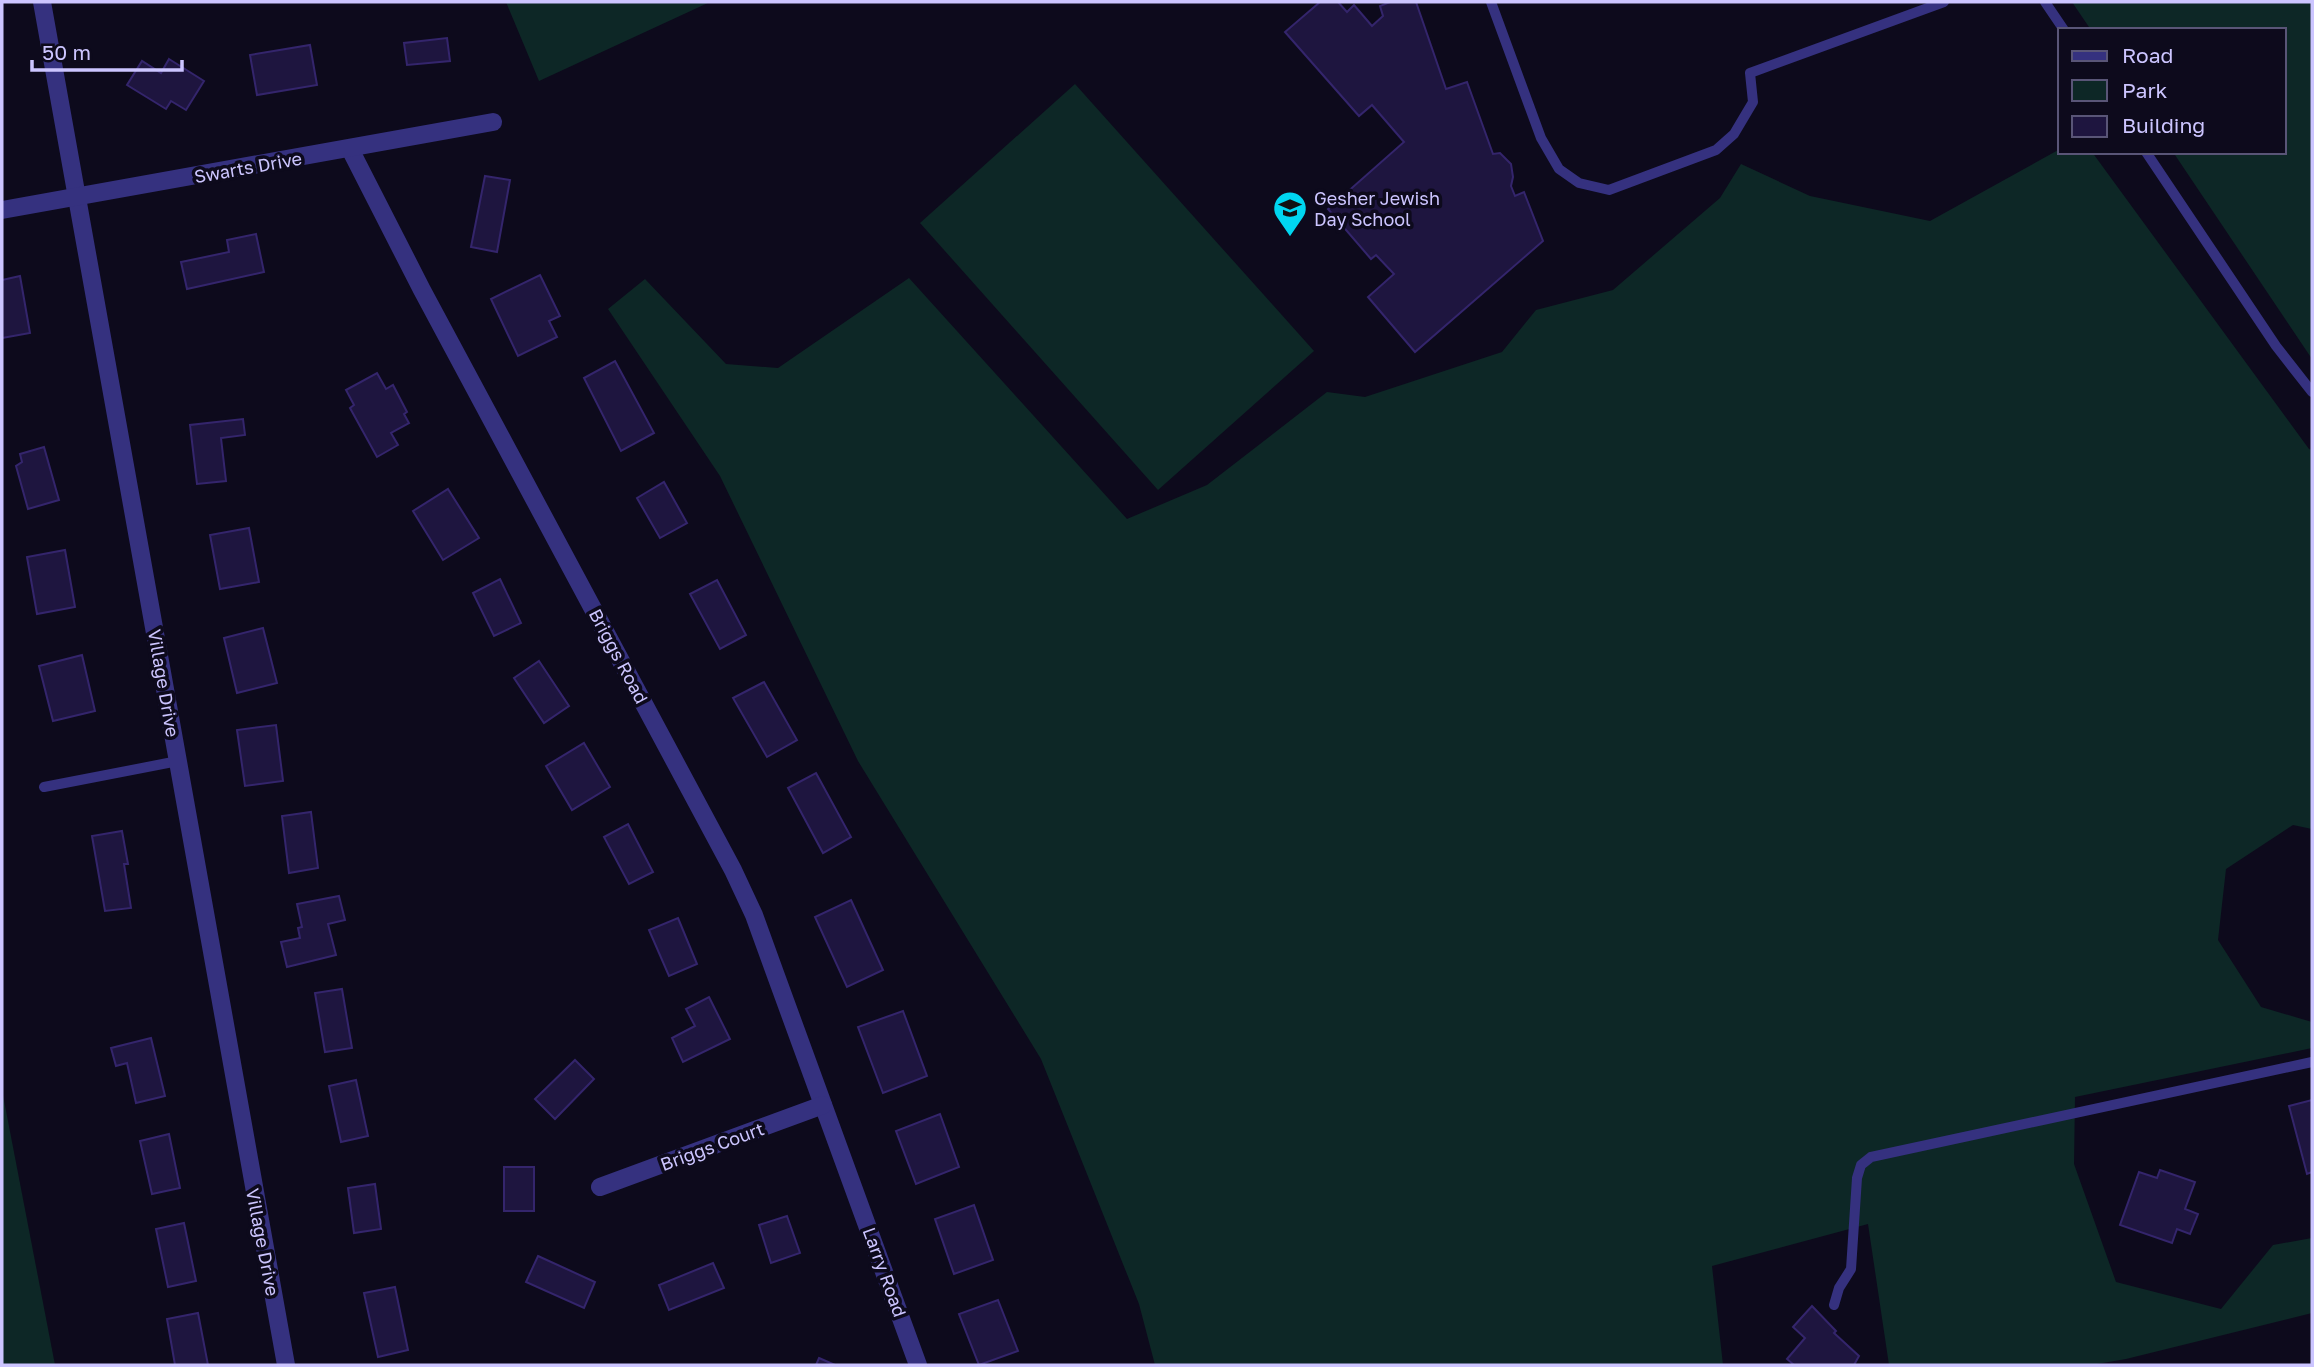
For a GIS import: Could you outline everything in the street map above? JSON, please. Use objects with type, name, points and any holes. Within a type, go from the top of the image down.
[{"type":"street","name":"Village Drive","points":[[42,2],[286,1365]]},
{"type":"street","name":"Swarts Drive","points":[[2,210],[493,122]]},
{"type":"street","name":"Briggs Road","points":[[350,149],[422,290],[733,870],[758,927],[850,1179]]},
{"type":"street","name":"Briggs Court","points":[[600,1186],[823,1105]]},
{"type":"street","name":"Larry Road","points":[[850,1179],[918,1365]]},
{"type":"lane","points":[[1491,2],[1541,138],[1559,169],[1579,183],[1609,190],[1716,150],[1734,134],[1753,102],[1750,73],[1944,2]]},
{"type":"lane","points":[[2045,2],[2063,28]]},
{"type":"lane","points":[[2147,154],[2276,346],[2312,392]]},
{"type":"lane","points":[[44,788],[178,761]]},
{"type":"lane","points":[[1834,1305],[1839,1288],[1851,1269],[1857,1178],[1861,1165],[1871,1157],[2312,1062]]},
{"type":"green space","points":[[506,2],[710,2],[539,81]]},
{"type":"green space","points":[[2072,2],[2312,2],[2312,359],[2174,154],[2286,154],[2286,28],[2090,28]]},
{"type":"green space","points":[[1075,84],[1314,351],[1158,490],[920,223]]},
{"type":"green space","points":[[2058,150],[2058,154],[2093,154],[2312,450],[2312,829],[2293,825],[2226,869],[2218,940],[2261,1007],[2312,1022],[2312,1048],[2075,1097],[2074,1164],[2116,1282],[2221,1309],[2273,1245],[2312,1238],[2312,1313],[2126,1359],[2091,1365],[1889,1365],[1868,1224],[1712,1266],[1723,1365],[1155,1365],[1139,1304],[1041,1059],[858,761],[720,476],[608,309],[645,279],[726,364],[778,368],[909,278],[1127,519],[1207,485],[1327,392],[1365,397],[1502,352],[1536,310],[1613,290],[1720,198],[1741,164],[1810,196],[1930,221]]},
{"type":"green space","points":[[2,1090],[55,1365],[2,1365]]},
{"type":"building","points":[[1320,2],[1338,2],[1347,12],[1354,5],[1372,26],[1383,16],[1380,6],[1390,2],[1416,2],[1446,89],[1467,82],[1493,154],[1500,153],[1511,164],[1511,186],[1515,196],[1524,192],[1543,241],[1415,352],[1368,297],[1394,274],[1376,255],[1371,259],[1328,209],[1404,142],[1372,105],[1359,116],[1285,32]]},
{"type":"building","points":[[447,38],[450,61],[407,65],[404,43]]},
{"type":"building","points":[[310,45],[317,85],[257,95],[250,55]]},
{"type":"building","points":[[169,59],[204,81],[186,110],[171,101],[166,109],[127,85],[142,61],[161,73]]},
{"type":"building","points":[[485,176],[510,180],[497,252],[471,247]]},
{"type":"building","points":[[256,234],[264,272],[187,289],[181,262],[229,252],[227,240]]},
{"type":"building","points":[[540,275],[560,316],[549,321],[557,337],[518,356],[491,299]]},
{"type":"building","points":[[20,276],[30,333],[2,338],[2,280]]},
{"type":"building","points":[[615,361],[654,433],[621,451],[584,378]]},
{"type":"building","points":[[377,373],[386,389],[393,385],[407,412],[404,414],[409,423],[391,433],[398,445],[377,457],[350,408],[354,405],[346,390]]},
{"type":"building","points":[[243,419],[245,435],[221,438],[226,481],[197,484],[190,425]]},
{"type":"building","points":[[44,447],[59,500],[28,509],[16,466],[22,462],[20,454]]},
{"type":"building","points":[[664,482],[687,523],[660,538],[637,498]]},
{"type":"building","points":[[448,489],[479,538],[443,560],[413,511]]},
{"type":"building","points":[[249,528],[259,582],[220,589],[210,535]]},
{"type":"building","points":[[65,550],[75,607],[37,614],[27,557]]},
{"type":"building","points":[[500,579],[521,623],[494,636],[473,593]]},
{"type":"building","points":[[717,580],[746,635],[720,649],[690,594]]},
{"type":"building","points":[[263,628],[277,683],[237,693],[224,638]]},
{"type":"building","points":[[82,655],[95,711],[53,721],[39,666]]},
{"type":"building","points":[[539,661],[569,706],[544,723],[514,678]]},
{"type":"building","points":[[764,682],[797,740],[767,757],[733,698]]},
{"type":"building","points":[[276,725],[283,781],[245,786],[237,730]]},
{"type":"building","points":[[584,743],[610,787],[572,810],[546,766]]},
{"type":"building","points":[[816,773],[851,837],[823,853],[788,788]]},
{"type":"building","points":[[311,812],[318,868],[289,873],[282,816]]},
{"type":"building","points":[[628,824],[653,872],[629,884],[604,837]]},
{"type":"building","points":[[122,831],[128,864],[124,864],[131,908],[105,911],[92,836]]},
{"type":"building","points":[[339,896],[345,920],[328,924],[336,955],[287,967],[281,942],[300,938],[298,928],[302,927],[297,904]]},
{"type":"building","points":[[851,900],[883,970],[847,987],[815,917]]},
{"type":"building","points":[[678,918],[697,964],[669,976],[649,930]]},
{"type":"building","points":[[342,989],[352,1048],[325,1052],[315,993]]},
{"type":"building","points":[[709,997],[730,1039],[683,1062],[672,1038],[695,1026],[686,1009]]},
{"type":"building","points":[[903,1011],[927,1076],[883,1093],[858,1027]]},
{"type":"building","points":[[151,1038],[165,1096],[136,1103],[127,1063],[116,1066],[111,1048]]},
{"type":"building","points":[[575,1060],[594,1079],[555,1119],[535,1099]]},
{"type":"building","points":[[356,1080],[368,1136],[341,1142],[329,1086]]},
{"type":"building","points":[[2312,1100],[2312,1172],[2307,1174],[2289,1106]]},
{"type":"building","points":[[940,1114],[959,1167],[916,1184],[896,1131]]},
{"type":"building","points":[[169,1134],[180,1188],[152,1194],[140,1141]]},
{"type":"building","points":[[504,1167],[534,1167],[534,1211],[504,1211]]},
{"type":"building","points":[[2160,1170],[2195,1182],[2185,1209],[2198,1214],[2190,1234],[2177,1229],[2172,1243],[2120,1225],[2139,1172],[2157,1178]]},
{"type":"building","points":[[375,1184],[381,1229],[354,1233],[348,1188]]},
{"type":"building","points":[[974,1205],[993,1260],[954,1274],[935,1219]]},
{"type":"building","points":[[787,1216],[800,1253],[771,1263],[759,1225]]},
{"type":"building","points":[[184,1223],[196,1281],[168,1287],[156,1229]]},
{"type":"building","points":[[538,1256],[595,1282],[584,1308],[526,1282]]},
{"type":"building","points":[[713,1263],[724,1288],[669,1310],[659,1285]]},
{"type":"building","points":[[395,1287],[408,1350],[378,1357],[364,1293]]},
{"type":"building","points":[[998,1300],[1018,1351],[979,1365],[959,1314]]},
{"type":"building","points":[[1812,1306],[1836,1331],[1834,1333],[1859,1356],[1854,1365],[1794,1365],[1787,1359],[1805,1338],[1793,1327]]},
{"type":"building","points":[[198,1313],[208,1365],[175,1365],[167,1319]]},
{"type":"building","points":[[819,1358],[835,1365],[816,1365]]},
{"type":"place","name":"Gesher Jewish Day School","points":[[1290,238]]}]
